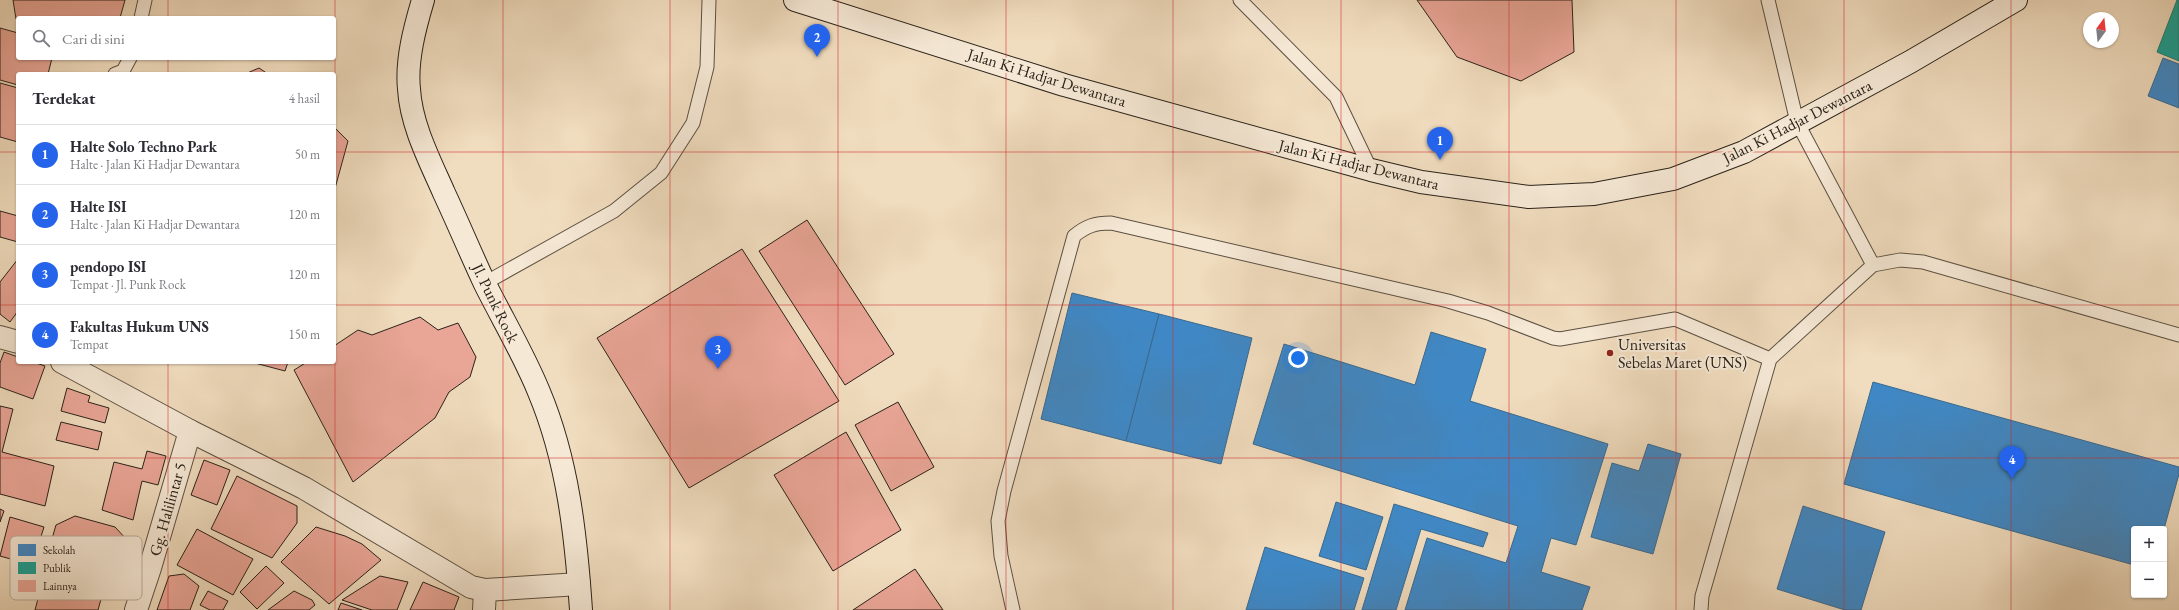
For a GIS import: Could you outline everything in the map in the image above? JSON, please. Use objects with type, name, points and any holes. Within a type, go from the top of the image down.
[{"type":"main road","name":"Jl. Punk Rock","points":[[423,0],[410,57],[408,89],[416,126],[485,283],[539,391],[552,426],[563,467],[570,507],[581,610]]},
{"type":"main road","name":"Jalan Ki Hadjar Dewantara","points":[[795,0],[858,18],[1064,85],[1371,170],[1421,182],[1529,197],[1594,194],[1673,179],[1744,152],[1797,122],[1904,66],[2016,0]]},
{"type":"main road","points":[[0,336],[16,341]]},
{"type":"main road","points":[[66,364],[190,431],[304,488],[471,586],[484,600],[579,584]]},
{"type":"main road","name":"Gg. Halilintar 5","points":[[142,592],[190,431]]},
{"type":"main road","name":"Gg. Halilintar 5","points":[[136,610],[139,600]]},
{"type":"lane","points":[[141,16],[145,0]]},
{"type":"lane","points":[[485,283],[614,211],[661,173],[693,123],[707,67],[708,0]]},
{"type":"lane","points":[[1240,0],[1336,97],[1371,170]]},
{"type":"lane","points":[[1768,0],[1797,122],[1873,265]]},
{"type":"lane","points":[[120,72],[123,71],[129,60]]},
{"type":"lane","points":[[1013,610],[1001,556],[998,521],[1004,491],[1074,236],[1084,228],[1096,223],[1111,223],[1448,301],[1488,313],[1553,338],[1675,319],[1770,359]]},
{"type":"lane","points":[[1701,610],[1702,596],[1770,359],[1873,265],[1900,260],[1923,262],[2179,335]]},
{"type":"building: Sekolah","points":[[2163,58],[2179,64],[2179,108],[2148,96]]},
{"type":"building: Sekolah","points":[[1072,293],[1159,314],[1126,441],[1041,419]]},
{"type":"building: Sekolah","points":[[1159,314],[1252,338],[1221,464],[1126,441]]},
{"type":"building: Sekolah","points":[[1431,332],[1486,349],[1470,401],[1608,444],[1576,545],[1551,538],[1541,572],[1590,587],[1582,610],[1405,610],[1427,538],[1506,563],[1518,526],[1253,444],[1284,344],[1415,385]]},
{"type":"building: Sekolah","points":[[1873,382],[2179,467],[2179,474],[2165,526],[2131,526],[2131,564],[1844,484]]},
{"type":"building: Sekolah","points":[[1648,444],[1681,454],[1653,554],[1591,537],[1612,463],[1639,471]]},
{"type":"building: Sekolah","points":[[1336,502],[1383,517],[1366,570],[1319,556]]},
{"type":"building: Sekolah","points":[[1394,504],[1488,533],[1483,547],[1421,529],[1396,610],[1362,610]]},
{"type":"building: Sekolah","points":[[1803,506],[1885,532],[1861,610],[1845,610],[1777,589]]},
{"type":"building: Sekolah","points":[[1265,547],[1364,578],[1354,610],[1246,610]]},
{"type":"building: Publik","points":[[2177,0],[2179,0],[2179,61],[2157,52]]},
{"type":"building: Lainnya","points":[[13,0],[125,0],[121,16],[16,16],[16,19]]},
{"type":"building: Lainnya","points":[[1417,0],[1572,0],[1574,52],[1521,81],[1457,57]]},
{"type":"building: Lainnya","points":[[0,28],[16,32],[16,60],[52,60],[48,72],[16,72],[16,84],[0,80]]},
{"type":"building: Lainnya","points":[[259,68],[265,72],[250,72]]},
{"type":"building: Lainnya","points":[[0,83],[16,87],[16,141],[0,137]]},
{"type":"building: Lainnya","points":[[336,129],[348,141],[336,185]]},
{"type":"building: Lainnya","points":[[0,211],[16,215],[16,241],[0,237]]},
{"type":"building: Lainnya","points":[[807,220],[894,354],[845,385],[759,251]]},
{"type":"building: Lainnya","points":[[742,249],[839,401],[689,488],[597,338]]},
{"type":"building: Lainnya","points":[[16,262],[16,314],[10,322],[0,314],[0,282]]},
{"type":"building: Lainnya","points":[[420,317],[438,330],[458,323],[476,357],[470,377],[449,392],[435,418],[353,482],[294,370],[304,364],[336,364],[336,345],[358,330],[372,335]]},
{"type":"building: Lainnya","points":[[4,352],[16,356],[16,364],[39,364],[45,366],[33,399],[0,387],[0,363]]},
{"type":"building: Lainnya","points":[[259,364],[287,364],[285,371]]},
{"type":"building: Lainnya","points":[[67,388],[90,396],[88,402],[109,408],[105,423],[61,411]]},
{"type":"building: Lainnya","points":[[898,402],[934,467],[891,491],[855,425]]},
{"type":"building: Lainnya","points":[[0,406],[13,409],[2,452],[54,466],[45,506],[0,494]]},
{"type":"building: Lainnya","points":[[61,422],[102,432],[98,450],[56,440]]},
{"type":"building: Lainnya","points":[[846,432],[901,530],[833,571],[774,475]]},
{"type":"building: Lainnya","points":[[147,451],[166,456],[158,485],[142,481],[133,520],[102,510],[114,462],[142,469]]},
{"type":"building: Lainnya","points":[[204,460],[230,470],[217,505],[191,495]]},
{"type":"building: Lainnya","points":[[237,476],[297,506],[297,523],[272,558],[211,529]]},
{"type":"building: Lainnya","points":[[0,509],[4,511],[0,522]]},
{"type":"building: Lainnya","points":[[75,516],[115,527],[123,536],[53,536],[56,525]]},
{"type":"building: Lainnya","points":[[10,517],[44,527],[41,536],[10,536],[10,559],[0,556]]},
{"type":"building: Lainnya","points":[[316,527],[345,536],[362,544],[381,560],[329,604],[281,562]]},
{"type":"building: Lainnya","points":[[197,529],[253,559],[233,595],[177,565]]},
{"type":"building: Lainnya","points":[[266,566],[284,583],[257,609],[240,592]]},
{"type":"building: Lainnya","points":[[915,569],[943,610],[853,610]]},
{"type":"building: Lainnya","points":[[184,574],[199,586],[190,610],[157,610],[169,576]]},
{"type":"building: Lainnya","points":[[380,576],[408,582],[397,610],[372,610],[342,600]]},
{"type":"building: Lainnya","points":[[423,582],[459,597],[454,610],[410,610]]},
{"type":"building: Lainnya","points":[[208,591],[228,601],[223,610],[210,610],[200,605]]},
{"type":"building: Lainnya","points":[[294,591],[312,600],[315,605],[309,610],[268,610]]},
{"type":"building: Lainnya","points":[[38,600],[101,600],[98,610],[35,610]]},
{"type":"building: Lainnya","points":[[341,603],[362,610],[338,610]]},
{"type":"place","name":"Halte ISI","points":[[817,57]]},
{"type":"place","name":"Halte Solo Techno Park","points":[[1440,160]]},
{"type":"place","name":"Universitas Sebelas Maret (UNS)","points":[[1610,353]]},
{"type":"place","name":"pendopo ISI","points":[[718,369]]},
{"type":"place","name":"Fakultas Hukum UNS","points":[[2012,479]]}]
